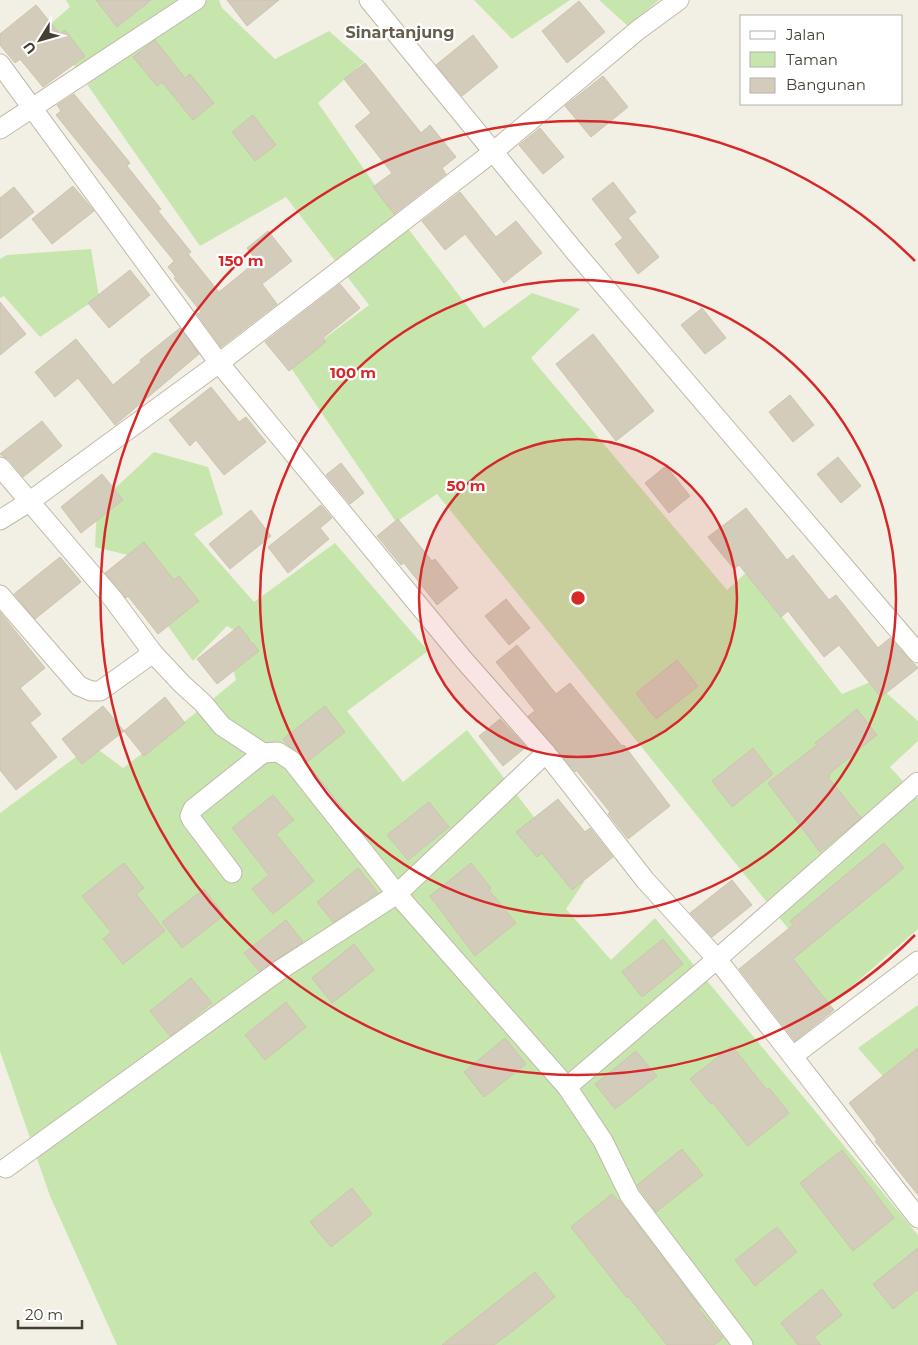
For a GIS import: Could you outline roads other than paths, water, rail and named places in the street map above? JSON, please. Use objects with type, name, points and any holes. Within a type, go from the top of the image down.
[{"type":"street","points":[[0,129],[196,0]]},
{"type":"street","points":[[0,520],[29,502],[220,363],[493,152],[638,30],[679,0]]},
{"type":"street","points":[[373,2],[576,253],[918,653]]},
{"type":"street","points":[[0,64],[220,363],[456,651],[546,753],[645,880],[717,959],[918,1218]]},
{"type":"street","points":[[0,467],[113,600],[153,653],[203,703],[222,726],[263,753]]},
{"type":"street","points":[[0,595],[79,686],[91,691],[100,691],[153,653]]},
{"type":"street","points":[[232,873],[192,820],[191,813],[193,809],[263,753],[278,752],[292,761],[397,894],[567,1087],[603,1141],[630,1196],[743,1345]]},
{"type":"street","points":[[6,1168],[280,970],[397,894],[546,753]]},
{"type":"street","points":[[567,1087],[717,959],[918,782]]},
{"type":"street","points":[[793,1056],[918,961]]},
{"type":"district","name":"Sinartanjung","points":[[400,32]]}]
